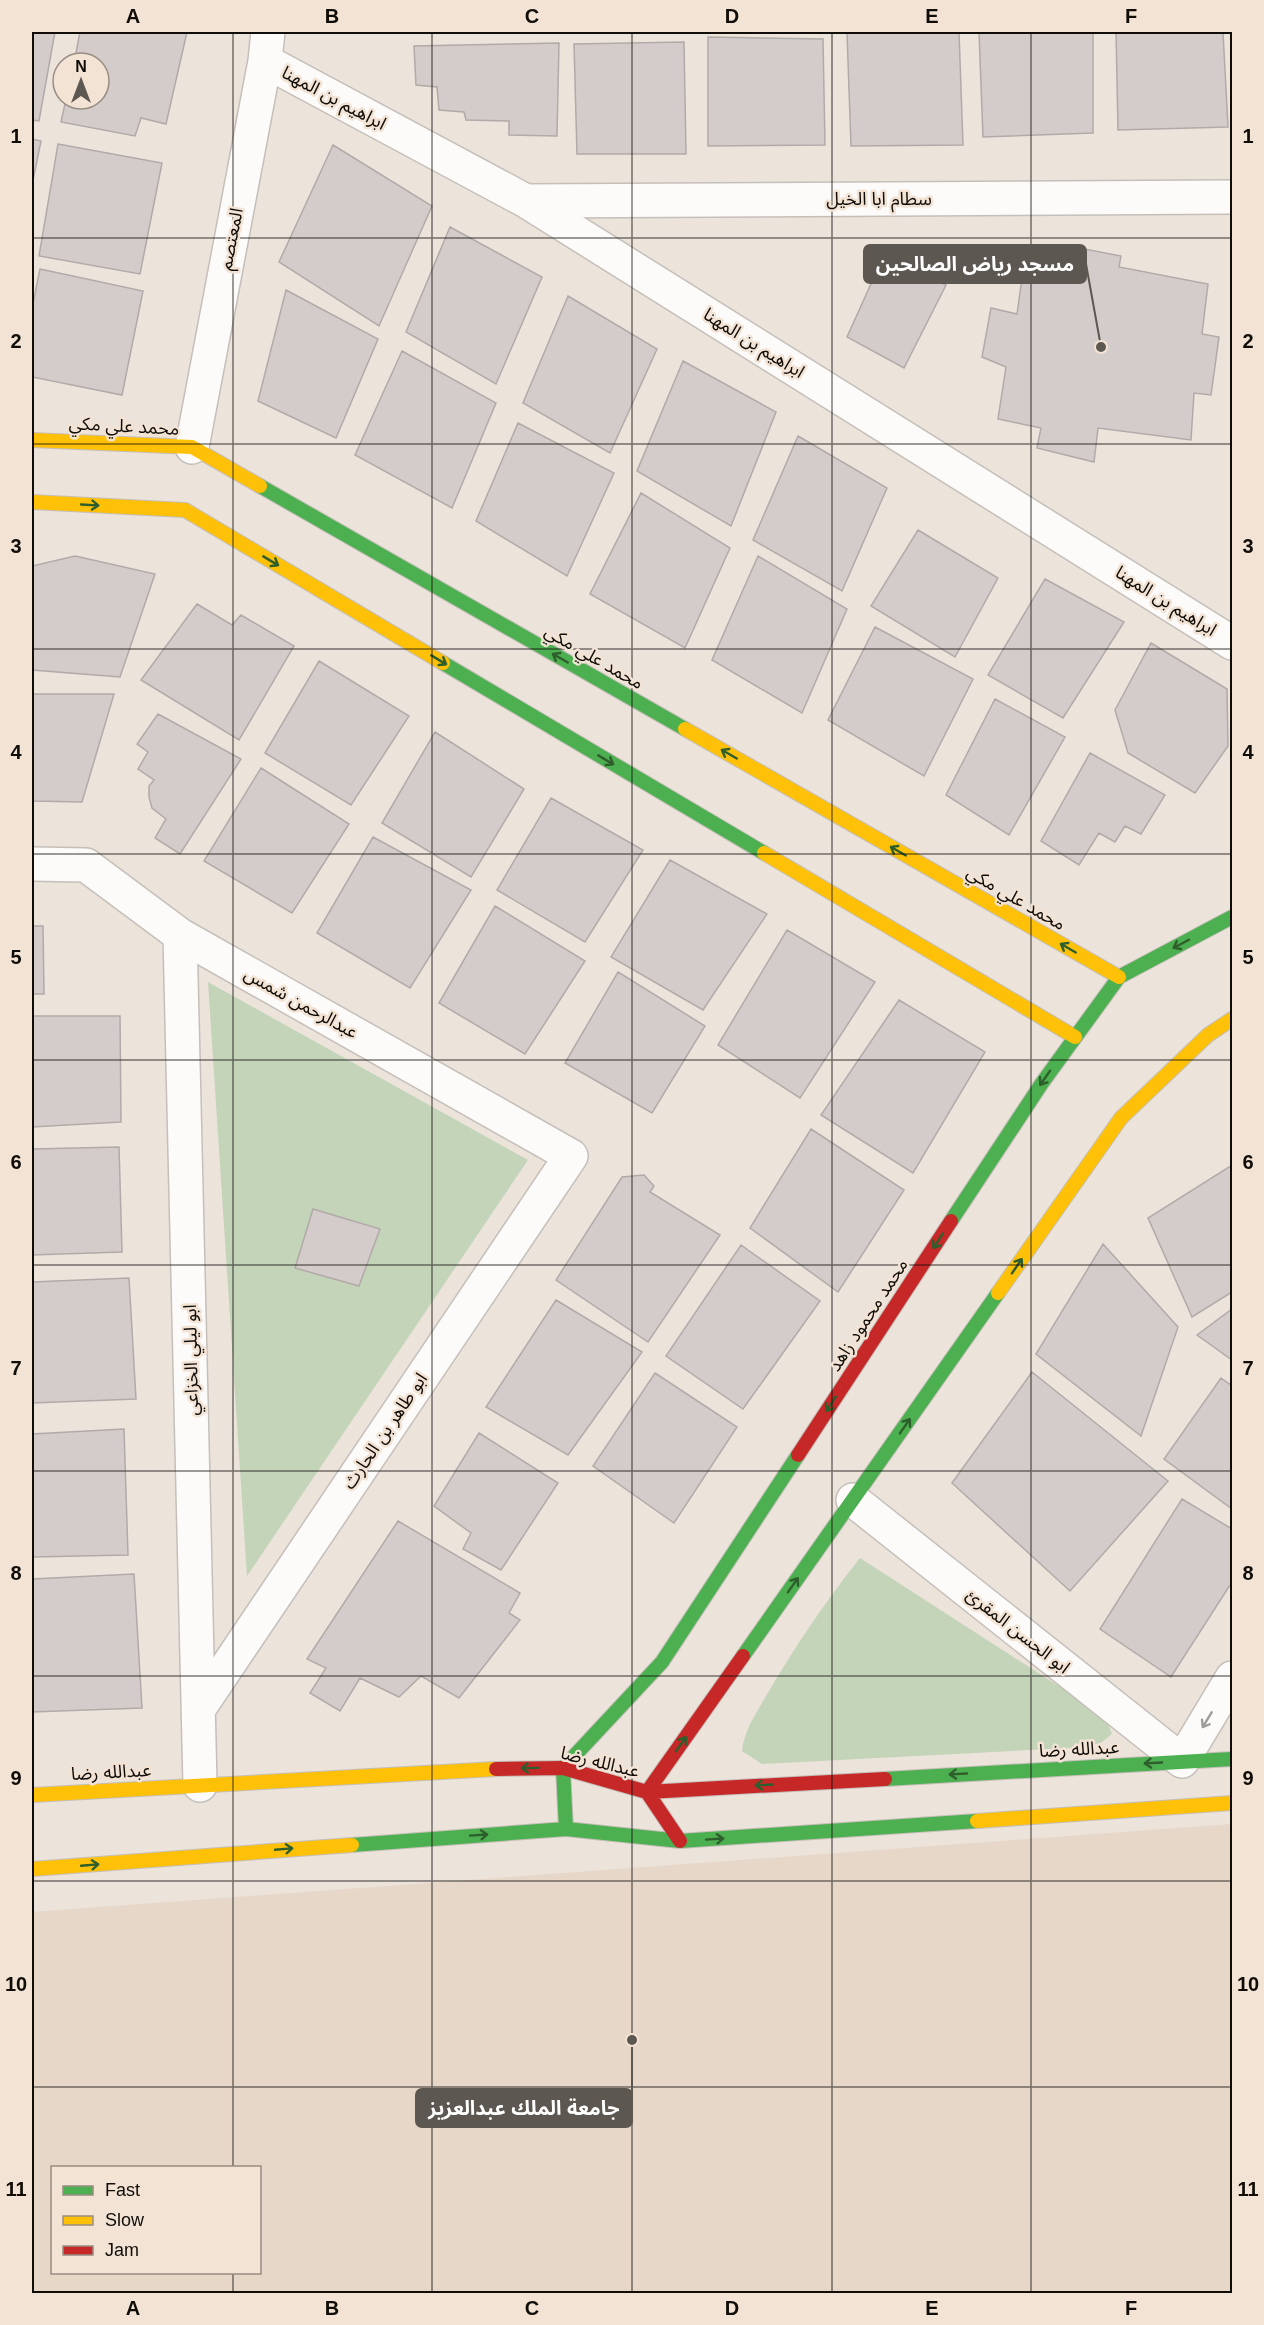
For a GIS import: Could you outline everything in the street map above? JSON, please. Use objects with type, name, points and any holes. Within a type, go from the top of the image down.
[{"type":"street","name":"ابراهيم بن المهنا","points":[[266,46],[526,201],[1233,643]]},
{"type":"street","name":"المعتصم","points":[[192,447],[266,46]]},
{"type":"street","name":"سطام ابا الخيل","points":[[526,201],[1233,197]]},
{"type":"street","name":"محمد علي مكي","points":[[32,440],[192,447],[1119,977]]},
{"type":"street","points":[[32,502],[184,510],[1075,1037]]},
{"type":"street","name":"عبدالرحمن شمس","points":[[32,864],[86,865],[180,934],[571,1156]]},
{"type":"street","name":"محمد محمود زاهد","points":[[563,1767],[662,1662],[1035,1093],[1119,977],[1233,917]]},
{"type":"street","name":"ابو ليلي الخزاعي","points":[[180,934],[200,1707],[200,1785]]},
{"type":"street","points":[[680,1841],[647,1792],[1121,1118],[1208,1035],[1233,1018]]},
{"type":"street","name":"ابو طاهر بن الحارث","points":[[200,1707],[571,1156]]},
{"type":"street","name":"ابو الحسن المقرئ","points":[[853,1500],[1182,1761]]},
{"type":"street","points":[[1182,1761],[1233,1678]]},
{"type":"street","name":"عبدالله رضا","points":[[32,1795],[472,1769],[563,1767],[647,1792],[1233,1759]]},
{"type":"street","points":[[563,1767],[566,1829]]},
{"type":"street","points":[[32,1869],[566,1829],[680,1841],[1233,1803]]},
{"type":"shaded area","points":[[1232,1824],[1232,2293],[32,2293],[32,1912]]},
{"type":"green space","points":[[208,982],[528,1160],[247,1576]]},
{"type":"green space","points":[[860,1558],[1105,1716],[1112,1734],[1102,1742],[1088,1747],[762,1764],[742,1751],[751,1722],[777,1678],[822,1608]]},
{"type":"building","points":[[32,32],[55,32],[39,121],[32,120]]},
{"type":"building","points":[[80,32],[187,32],[166,124],[141,118],[135,136],[61,122],[63,111],[111,111],[111,51],[76,51]]},
{"type":"building","points":[[959,32],[963,145],[851,146],[847,33]]},
{"type":"building","points":[[979,32],[1093,32],[1093,133],[983,137]]},
{"type":"building","points":[[1116,32],[1223,32],[1228,127],[1118,130]]},
{"type":"building","points":[[708,37],[823,39],[825,145],[708,146]]},
{"type":"building","points":[[684,42],[686,154],[577,154],[574,44]]},
{"type":"building","points":[[559,43],[557,136],[509,135],[509,121],[466,120],[464,112],[439,110],[437,87],[416,85],[414,46]]},
{"type":"building","points":[[32,139],[41,141],[32,185]]},
{"type":"building","points":[[58,144],[162,163],[140,274],[39,256]]},
{"type":"building","points":[[333,145],[432,206],[379,326],[279,262]]},
{"type":"building","points":[[450,227],[542,277],[496,384],[406,332]]},
{"type":"building","points":[[1074,247],[1121,256],[1119,267],[1208,284],[1202,334],[1219,337],[1211,395],[1194,393],[1191,440],[1098,428],[1094,462],[1037,448],[1041,428],[998,419],[1006,367],[982,357],[991,308],[1017,314],[1026,249],[1071,259]]},
{"type":"building","points":[[884,255],[946,285],[904,368],[847,337]]},
{"type":"building","points":[[40,269],[143,291],[122,395],[32,377],[32,309]]},
{"type":"building","points":[[286,290],[378,339],[336,438],[258,401]]},
{"type":"building","points":[[568,296],[657,349],[610,453],[523,403]]},
{"type":"building","points":[[402,351],[496,403],[452,508],[355,455]]},
{"type":"building","points":[[683,361],[776,412],[731,526],[637,471]]},
{"type":"building","points":[[518,423],[614,473],[567,576],[476,521]]},
{"type":"building","points":[[798,436],[887,488],[842,591],[753,540]]},
{"type":"building","points":[[641,493],[730,548],[685,648],[590,594]]},
{"type":"building","points":[[918,530],[998,578],[955,657],[871,606]]},
{"type":"building","points":[[75,556],[155,574],[120,677],[32,670],[32,566]]},
{"type":"building","points":[[758,556],[847,609],[802,713],[712,660]]},
{"type":"building","points":[[1045,579],[1124,622],[1063,718],[988,675]]},
{"type":"building","points":[[197,604],[232,625],[241,615],[294,646],[239,740],[141,680]]},
{"type":"building","points":[[875,627],[973,679],[924,776],[828,720]]},
{"type":"building","points":[[1151,643],[1227,689],[1228,746],[1195,793],[1128,753],[1115,710]]},
{"type":"building","points":[[319,661],[409,716],[351,805],[265,753]]},
{"type":"building","points":[[32,694],[114,694],[82,802],[32,801]]},
{"type":"building","points":[[995,699],[1065,737],[1009,835],[946,795]]},
{"type":"building","points":[[158,714],[241,759],[180,854],[155,838],[166,819],[152,808],[149,786],[154,780],[138,769],[148,752],[137,744]]},
{"type":"building","points":[[435,732],[524,789],[471,877],[382,823]]},
{"type":"building","points":[[1090,753],[1165,795],[1141,834],[1125,826],[1115,842],[1099,833],[1079,865],[1041,841]]},
{"type":"building","points":[[261,768],[349,824],[292,913],[204,861]]},
{"type":"building","points":[[551,798],[643,850],[585,942],[497,890]]},
{"type":"building","points":[[373,837],[471,890],[410,988],[317,933]]},
{"type":"building","points":[[670,860],[767,914],[703,1010],[611,957]]},
{"type":"building","points":[[495,906],[585,961],[525,1054],[439,1003]]},
{"type":"building","points":[[32,926],[43,926],[44,994],[32,994]]},
{"type":"building","points":[[787,930],[875,982],[800,1098],[718,1045]]},
{"type":"building","points":[[618,972],[705,1026],[652,1113],[565,1063]]},
{"type":"building","points":[[899,1000],[985,1052],[913,1173],[821,1115]]},
{"type":"building","points":[[32,1016],[120,1016],[121,1122],[32,1127]]},
{"type":"building","points":[[811,1129],[904,1190],[838,1292],[750,1228]]},
{"type":"building","points":[[119,1147],[122,1252],[32,1255],[32,1149]]},
{"type":"building","points":[[1232,1165],[1232,1292],[1192,1317],[1148,1218]]},
{"type":"building","points":[[644,1175],[654,1186],[650,1192],[720,1235],[648,1342],[556,1280],[622,1177]]},
{"type":"building","points":[[313,1209],[380,1229],[359,1286],[295,1268]]},
{"type":"building","points":[[1103,1244],[1178,1327],[1141,1436],[1036,1354]]},
{"type":"building","points":[[741,1245],[820,1301],[743,1409],[666,1356]]},
{"type":"building","points":[[129,1278],[136,1399],[32,1403],[32,1282]]},
{"type":"building","points":[[556,1300],[642,1352],[568,1455],[486,1407]]},
{"type":"building","points":[[1232,1309],[1232,1360],[1197,1335]]},
{"type":"building","points":[[1032,1372],[1168,1481],[1070,1591],[952,1483]]},
{"type":"building","points":[[655,1373],[737,1427],[674,1523],[593,1466]]},
{"type":"building","points":[[1221,1378],[1232,1386],[1232,1509],[1164,1459]]},
{"type":"building","points":[[124,1429],[128,1555],[32,1557],[32,1434]]},
{"type":"building","points":[[479,1433],[558,1483],[501,1570],[463,1549],[471,1533],[434,1506]]},
{"type":"building","points":[[1182,1499],[1232,1529],[1232,1582],[1171,1677],[1100,1629]]},
{"type":"building","points":[[398,1521],[520,1593],[509,1613],[520,1620],[459,1698],[421,1676],[399,1697],[360,1678],[340,1711],[310,1693],[326,1668],[307,1659]]},
{"type":"building","points":[[134,1574],[142,1708],[32,1712],[32,1579]]},
{"type":"traffic: fast","points":[[260,486],[685,729]]},
{"type":"traffic: fast","points":[[443,663],[764,853]]},
{"type":"traffic: fast","points":[[951,1221],[1042,1083],[1119,977],[1232,917]]},
{"type":"traffic: fast","points":[[743,1656],[998,1293]]},
{"type":"traffic: fast","points":[[566,1829],[563,1768],[662,1662],[798,1455]]},
{"type":"traffic: fast","points":[[885,1779],[1232,1759]]},
{"type":"traffic: fast","points":[[352,1845],[566,1829],[680,1841],[977,1821]]},
{"type":"traffic: slow","points":[[32,440],[192,447],[260,486]]},
{"type":"traffic: slow","points":[[32,502],[185,510],[443,663]]},
{"type":"traffic: slow","points":[[685,729],[1119,977]]},
{"type":"traffic: slow","points":[[764,853],[1075,1037]]},
{"type":"traffic: slow","points":[[998,1293],[1121,1118],[1208,1035],[1232,1019]]},
{"type":"traffic: slow","points":[[32,1795],[496,1769]]},
{"type":"traffic: slow","points":[[977,1821],[1232,1803]]},
{"type":"traffic: slow","points":[[32,1869],[352,1845]]},
{"type":"traffic: jam","points":[[798,1455],[951,1221]]},
{"type":"traffic: jam","points":[[680,1841],[647,1792],[743,1656]]},
{"type":"traffic: jam","points":[[496,1769],[563,1768],[647,1792],[885,1779]]},
{"type":"place","name":"مسجد رياض الصالحين","points":[[1101,347]]},
{"type":"place","name":"جامعة الملك عبدالعزيز","points":[[632,2040]]}]
